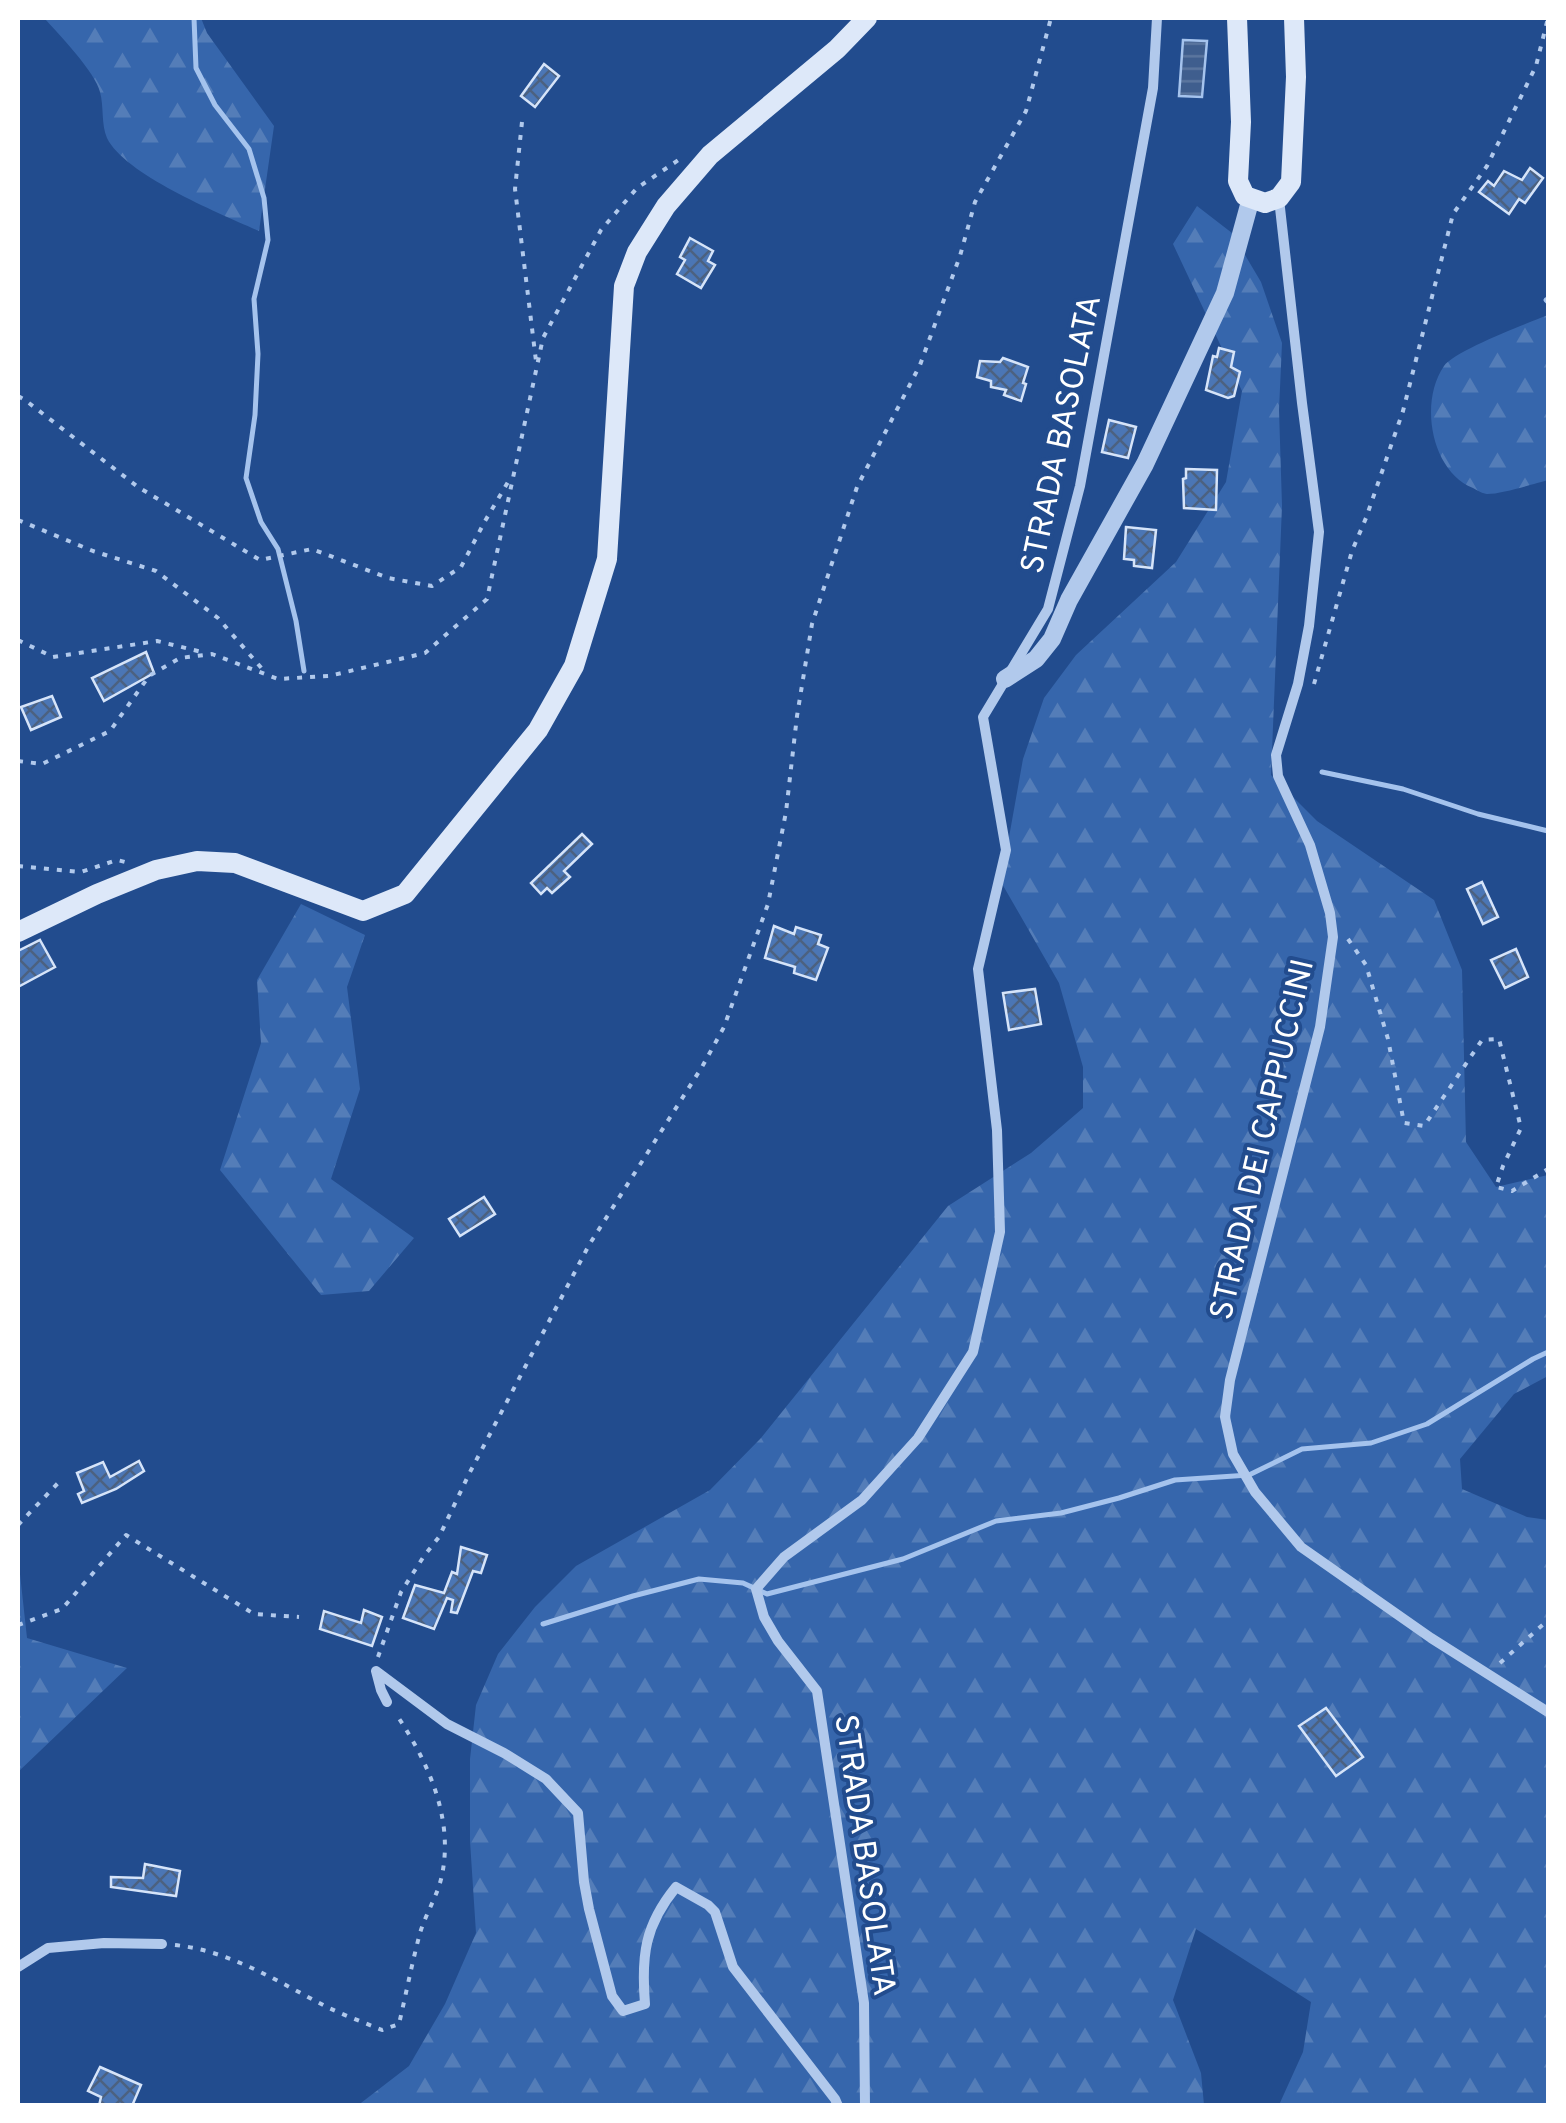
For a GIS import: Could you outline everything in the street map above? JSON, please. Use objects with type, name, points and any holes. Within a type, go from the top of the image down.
[{"type":"main road","points":[[18,932],[156,870],[196,860],[235,862],[364,910],[405,894],[538,730],[574,666],[607,559],[624,286],[638,252],[666,206],[710,156],[837,49],[866,18]]},
{"type":"main road","points":[[1237,18],[1238,181],[1245,196],[1266,203],[1279,198],[1291,182],[1296,78],[1294,18]]},
{"type":"street","name":"STRADA BASOLATA","points":[[865,2106],[864,2003],[817,1691],[778,1640],[764,1616],[756,1589],[784,1557],[862,1500],[918,1438],[973,1352],[1000,1232],[997,1130],[978,968],[1006,850],[982,716],[1048,609],[1080,486],[1152,88],[1156,18]]},
{"type":"street","points":[[1006,679],[1036,659],[1052,639],[1069,600],[1145,464],[1225,293],[1251,198]]},
{"type":"street","name":"STRADA DEI CAPPUCCINI","points":[[1279,198],[1319,532],[1302,665],[1276,755],[1278,776],[1310,845],[1333,937],[1320,1028],[1230,1380],[1225,1417],[1233,1454],[1255,1492],[1302,1547],[1431,1638],[1548,1712]]},
{"type":"street","points":[[376,1671],[380,1690],[388,1702]]},
{"type":"street","points":[[376,1671],[447,1724],[546,1779],[578,1812],[589,1909],[612,1996],[623,2011],[645,2004],[646,1943],[660,1908],[676,1887],[715,1912],[733,1967],[838,2106]]},
{"type":"street","points":[[18,1966],[48,1948],[104,1943],[162,1944]]},
{"type":"path","points":[[376,1671],[401,1592],[439,1537],[589,1245],[724,1027],[768,904],[786,812],[812,624],[857,486],[920,365],[960,256],[975,202],[1026,110],[1051,18]]},
{"type":"path","points":[[1311,694],[1352,551],[1404,411],[1453,214],[1487,166],[1536,66],[1548,18]]},
{"type":"path","points":[[522,122],[515,189],[537,366]]},
{"type":"path","points":[[18,640],[53,657],[157,641],[212,654],[278,679],[330,676],[425,653],[487,600],[543,338],[600,230],[638,188],[687,154]]},
{"type":"path","points":[[18,396],[138,488],[260,560],[312,550],[388,578],[432,586],[461,568],[514,471]]},
{"type":"path","points":[[18,520],[93,551],[156,571],[218,618],[267,675]]},
{"type":"path","points":[[18,761],[42,764],[110,731],[149,676],[180,658],[212,654]]},
{"type":"path","points":[[18,866],[81,872],[117,860],[156,870]]},
{"type":"path","points":[[1348,939],[1366,965],[1388,1039],[1404,1123],[1424,1126],[1482,1040],[1498,1039],[1521,1128],[1496,1187],[1512,1190],[1548,1169]]},
{"type":"path","points":[[18,1525],[59,1482]]},
{"type":"path","points":[[18,1625],[62,1610],[126,1534],[254,1614],[298,1618]]},
{"type":"path","points":[[1488,1673],[1548,1620]]},
{"type":"path","points":[[162,1944],[201,1948],[268,1975],[382,2030],[399,2024],[422,1929],[442,1876],[445,1840],[442,1811],[430,1772],[388,1702]]},
{"type":"green space","points":[[44,18],[201,18],[207,33],[274,126],[259,231],[176,192],[117,152],[105,133],[97,84]]},
{"type":"green space","points":[[1197,206],[1232,233],[1261,282],[1282,343],[1282,506],[1271,775],[1317,821],[1434,900],[1462,970],[1466,1142],[1496,1187],[1548,1175],[1548,1376],[1514,1394],[1460,1459],[1462,1489],[1527,1517],[1548,1520],[1548,2105],[1279,2105],[1303,2052],[1311,2002],[1196,1929],[1173,2000],[1201,2073],[1204,2105],[357,2106],[409,2066],[445,2004],[476,1933],[470,1759],[476,1705],[498,1654],[535,1607],[576,1566],[710,1490],[761,1438],[948,1206],[1031,1153],[1083,1108],[1083,1067],[1059,983],[1001,882],[1023,759],[1044,698],[1076,655],[1176,562],[1226,482],[1242,391],[1173,244]]},
{"type":"green space","points":[[1548,315],[1548,480],[1484,493],[1459,479],[1439,451],[1431,416],[1436,381],[1444,366],[1462,353]]},
{"type":"green space","points":[[301,904],[365,935],[347,987],[360,1089],[331,1179],[414,1238],[369,1291],[321,1295],[220,1170],[261,1043],[257,980]]},
{"type":"green space","points":[[18,1556],[27,1638],[127,1668],[18,1772]]},
{"type":"shaded area","points":[[1183,40],[1207,41],[1202,97],[1179,96]]},
{"type":"building","points":[[544,64],[559,76],[535,107],[521,96]]},
{"type":"building","points":[[1530,168],[1543,178],[1525,203],[1519,199],[1509,214],[1479,192],[1488,181],[1494,186],[1504,171],[1522,180]]},
{"type":"building","points":[[690,238],[713,251],[708,261],[715,265],[701,288],[677,274]]},
{"type":"building","points":[[1219,348],[1234,352],[1231,367],[1240,372],[1234,396],[1228,398],[1206,390],[1213,356],[1217,357]]},
{"type":"building","points":[[1003,358],[1028,367],[1021,401],[1004,395],[1006,390],[991,387],[991,381],[977,377],[980,361],[1000,362]]},
{"type":"building","points":[[1109,420],[1136,427],[1128,458],[1102,452]]},
{"type":"building","points":[[1186,469],[1217,470],[1216,510],[1184,508]]},
{"type":"building","points":[[1126,527],[1156,530],[1152,568],[1134,566],[1134,560],[1124,559]]},
{"type":"building","points":[[146,652],[154,673],[104,701],[92,678]]},
{"type":"building","points":[[52,696],[61,717],[31,730],[21,707]]},
{"type":"building","points":[[582,834],[592,844],[564,871],[570,877],[552,893],[547,888],[541,894],[531,883]]},
{"type":"building","points":[[1482,882],[1498,917],[1483,924],[1467,889]]},
{"type":"building","points":[[774,926],[794,934],[796,927],[821,935],[818,944],[828,948],[816,980],[794,973],[795,967],[765,958]]},
{"type":"building","points":[[40,940],[55,967],[18,987],[18,951]]},
{"type":"building","points":[[1516,949],[1528,977],[1505,988],[1491,960]]},
{"type":"building","points":[[1035,989],[1041,1024],[1009,1030],[1003,993]]},
{"type":"building","points":[[484,1197],[495,1214],[460,1236],[449,1219]]},
{"type":"building","points":[[139,1461],[144,1471],[116,1489],[82,1503],[78,1494],[84,1491],[77,1473],[103,1462],[110,1477]]},
{"type":"building","points":[[461,1547],[487,1555],[481,1573],[473,1571],[457,1613],[451,1612],[453,1600],[447,1598],[434,1629],[403,1618],[415,1585],[444,1593],[452,1572],[457,1574]]},
{"type":"building","points":[[364,1610],[382,1617],[372,1646],[320,1629],[324,1611],[361,1623]]},
{"type":"building","points":[[1326,1708],[1363,1757],[1336,1776],[1299,1726]]},
{"type":"building","points":[[145,1864],[180,1871],[176,1896],[111,1887],[111,1877],[143,1878]]},
{"type":"building","points":[[100,2067],[141,2085],[132,2106],[99,2106],[101,2097],[88,2091]]},
{"type":"waterway","points":[[194,18],[196,68],[215,105],[249,149],[264,198],[268,240],[254,299],[258,354],[246,478],[261,522],[278,549],[304,671]]},
{"type":"waterway","points":[[1322,772],[1403,789],[1478,814],[1548,831]]},
{"type":"waterway","points":[[543,1624],[699,1579],[743,1583],[767,1594],[903,1559],[996,1521],[1061,1513],[1175,1480],[1249,1475],[1302,1449],[1371,1443],[1427,1424],[1548,1352]]}]
